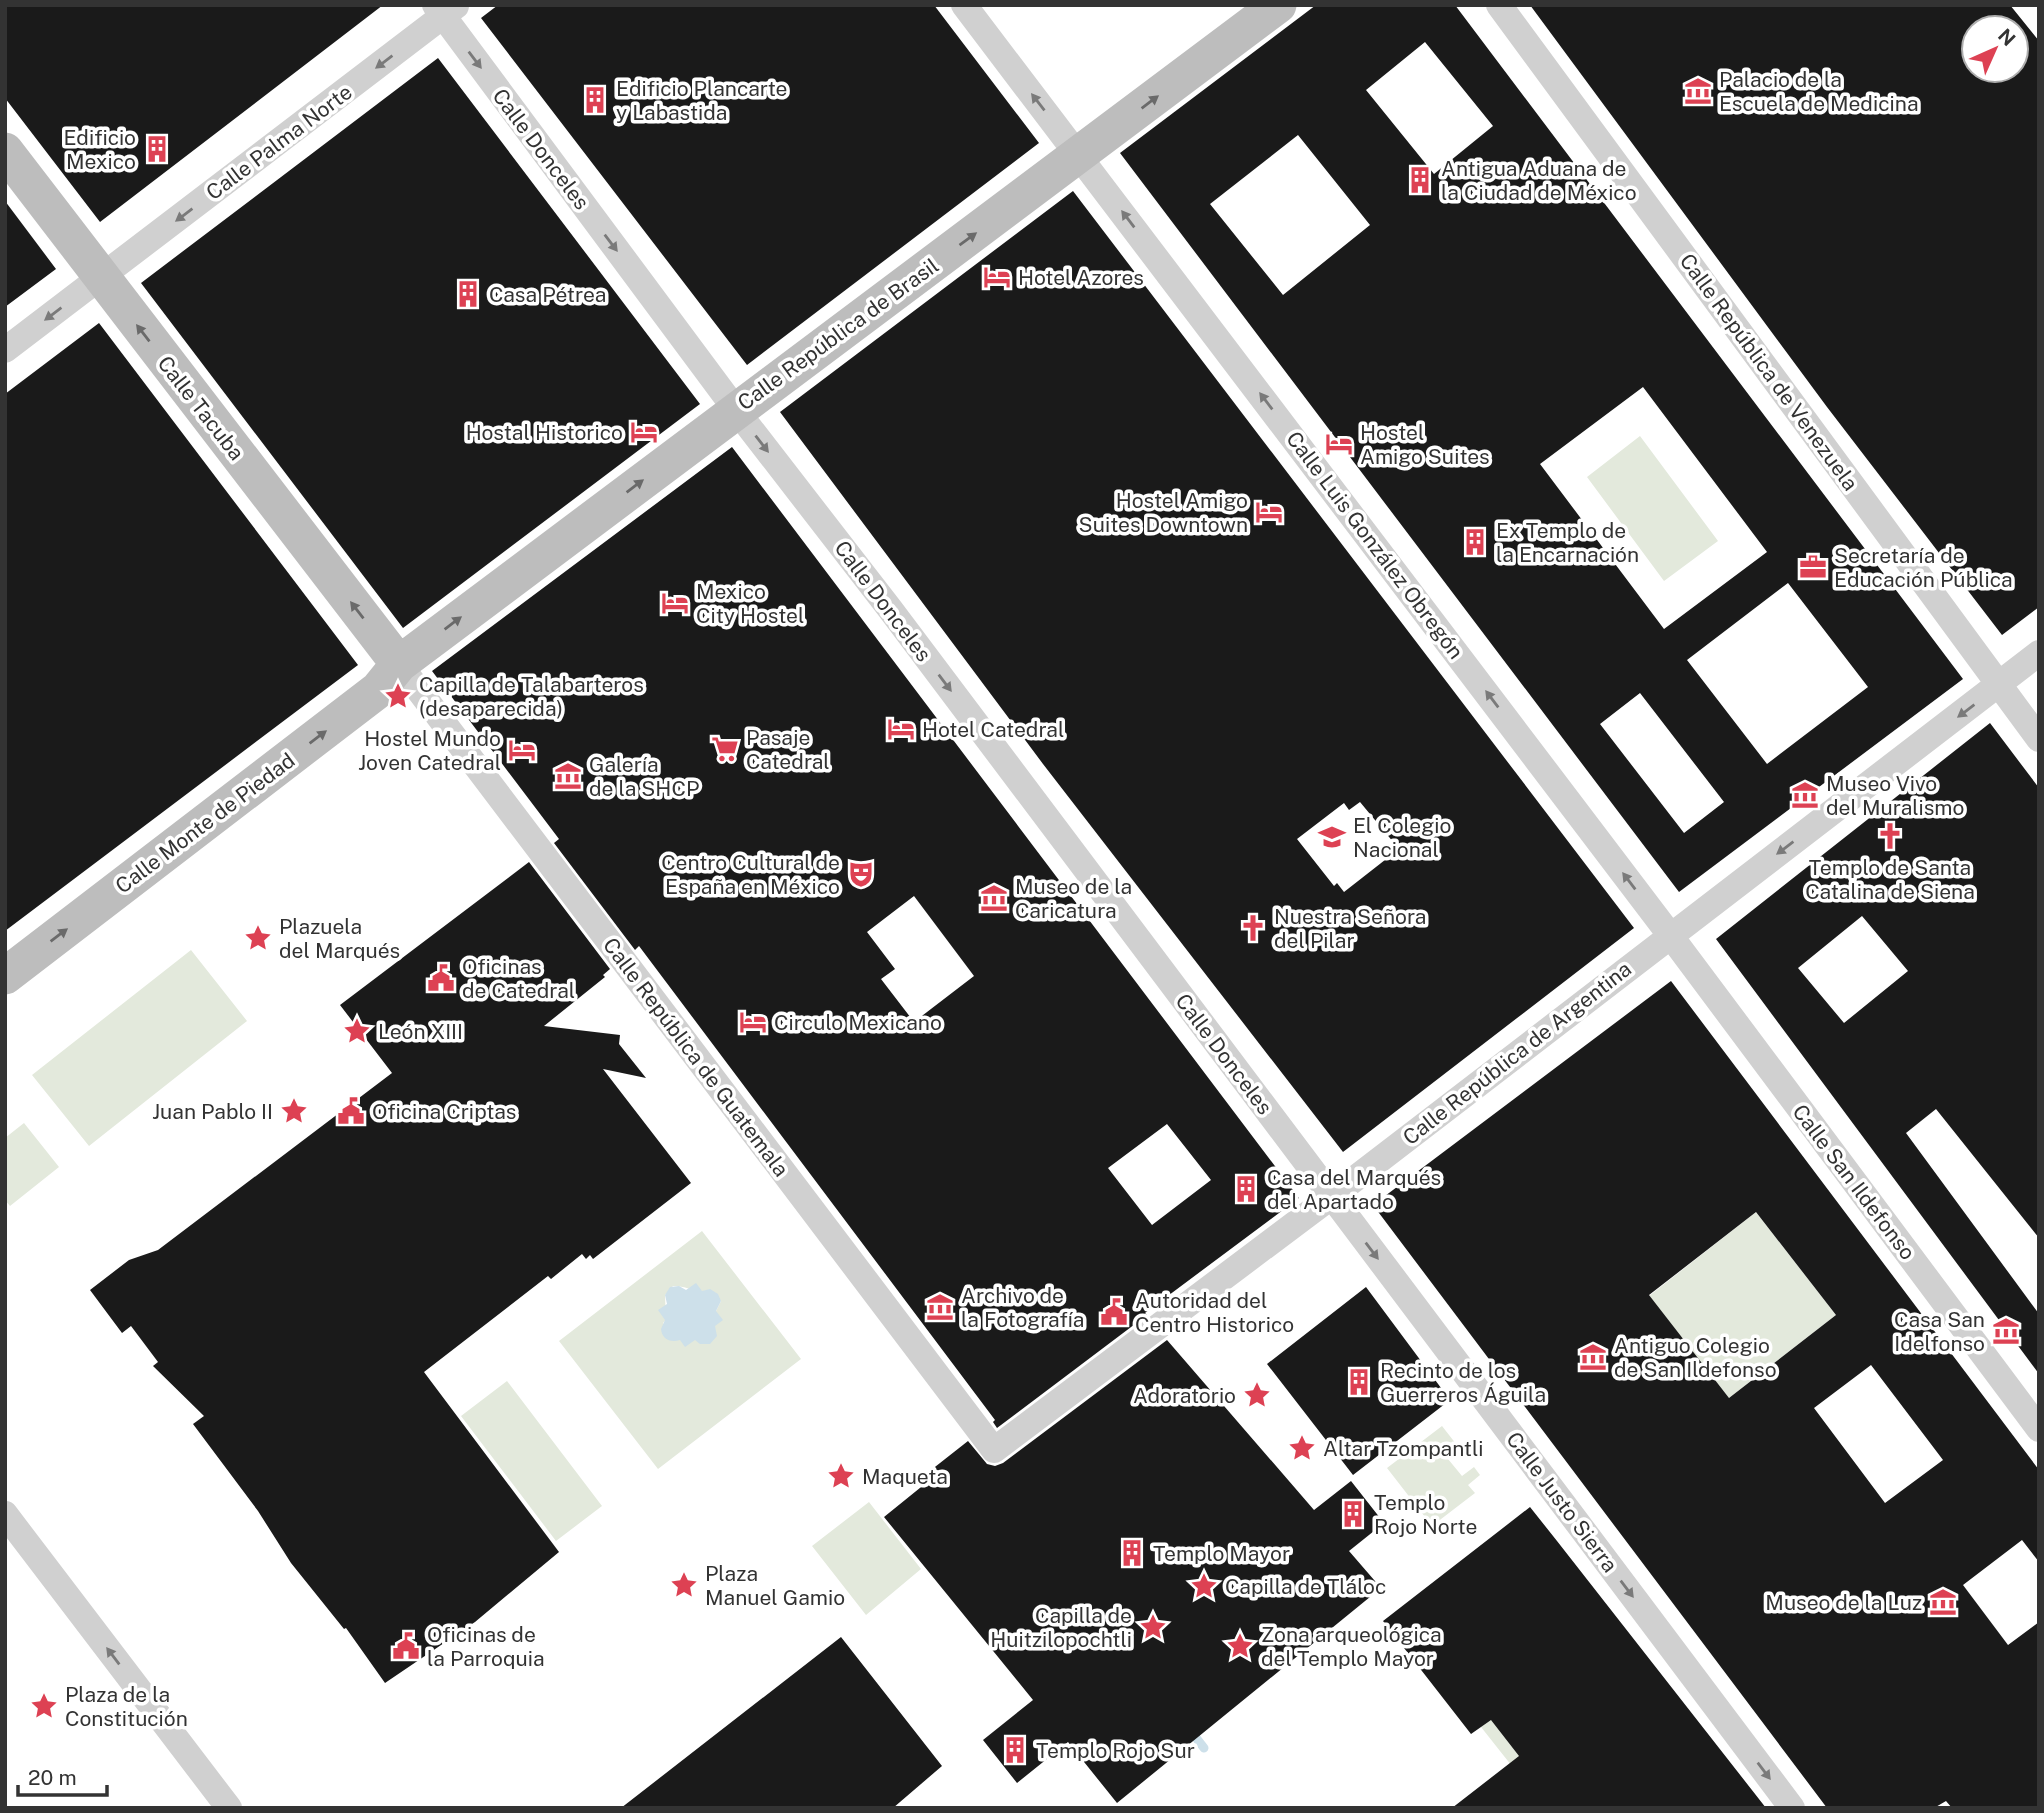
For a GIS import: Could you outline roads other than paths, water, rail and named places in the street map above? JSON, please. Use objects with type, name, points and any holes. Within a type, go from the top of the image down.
[{"type":"street","name":"Calle Luis González Obregón","points":[[964,5],[1670,935]]},
{"type":"street","name":"Calle República de Brasil","points":[[398,664],[1080,156],[1278,5]]},
{"type":"street","name":"Calle República de Venezuela","points":[[1499,5],[2039,739]]},
{"type":"street","name":"Calle Palma Norte","points":[[5,350],[445,9]]},
{"type":"street","name":"Calle Donceles","points":[[445,9],[736,410],[890,609],[1331,1197]]},
{"type":"street","name":"Calle Tacuba","points":[[5,151],[398,664]]},
{"type":"street","name":"Calle República de Argentina","points":[[993,1450],[1331,1197],[2039,653]]},
{"type":"street","name":"Calle Monte de Piedad","points":[[5,976],[378,690],[398,664]]},
{"type":"street","name":"Calle República de Guatemala","points":[[398,664],[993,1450]]},
{"type":"street","name":"Calle San Ildefonso","points":[[1670,935],[2039,1429]]},
{"type":"street","name":"Calle Justo Sierra","points":[[1331,1197],[1792,1808]]},
{"type":"street","points":[[5,1514],[229,1808]]},
{"type":"water","points":[[696,1283],[702,1291],[710,1289],[718,1294],[721,1301],[716,1311],[723,1320],[715,1326],[717,1336],[710,1344],[700,1344],[695,1340],[685,1347],[680,1340],[665,1338],[661,1329],[665,1320],[658,1310],[667,1304],[665,1295],[670,1287],[679,1286],[686,1290]]},
{"type":"waterway","points":[[1190,1730],[1204,1748]]},
{"type":"place","name":"Palacio de la Escuela de Medicina","points":[[1698,91]]},
{"type":"place","name":"Edificio Plancarte y Labastida","points":[[595,100]]},
{"type":"place","name":"Edificio Mexico","points":[[157,149]]},
{"type":"place","name":"Antigua Aduana de la Ciudad de México","points":[[1420,180]]},
{"type":"place","name":"Hotel Azores","points":[[997,277]]},
{"type":"place","name":"Casa Pétrea","points":[[468,294]]},
{"type":"place","name":"Hostal Historico","points":[[644,432]]},
{"type":"place","name":"Hostel Amigo Suites","points":[[1339,444]]},
{"type":"place","name":"Hostel Amigo Suites Downtown","points":[[1269,512]]},
{"type":"place","name":"Ex Templo de la Encarnación","points":[[1475,542]]},
{"type":"place","name":"Secretaría de Educación Pública","points":[[1813,567]]},
{"type":"place","name":"Mexico City Hostel","points":[[675,603]]},
{"type":"place","name":"Capilla de Talabarteros (desaparecida)","points":[[398,696]]},
{"type":"place","name":"Hotel Catedral","points":[[901,729]]},
{"type":"place","name":"Pasaje Catedral","points":[[725,749]]},
{"type":"place","name":"Hostel Mundo Joven Catedral","points":[[522,750]]},
{"type":"place","name":"Galería de la SHCP","points":[[568,776]]},
{"type":"place","name":"Museo Vivo del Muralismo","points":[[1805,795]]},
{"type":"place","name":"Templo de Santa Catalina de Siena","points":[[1890,836]]},
{"type":"place","name":"El Colegio Nacional","points":[[1332,837]]},
{"type":"place","name":"Centro Cultural de España en México","points":[[861,874]]},
{"type":"place","name":"Museo de la Caricatura","points":[[994,898]]},
{"type":"place","name":"Nuestra Señora del Pilar","points":[[1253,928]]},
{"type":"place","name":"Plazuela del Marqués","points":[[258,938]]},
{"type":"place","name":"Oficinas de Catedral","points":[[441,978]]},
{"type":"place","name":"Circulo Mexicano","points":[[753,1022]]},
{"type":"place","name":"León XIII","points":[[357,1031]]},
{"type":"place","name":"Juan Pablo II","points":[[294,1111]]},
{"type":"place","name":"Oficina Criptas","points":[[351,1111]]},
{"type":"place","name":"Casa del Marqués del Apartado","points":[[1246,1189]]},
{"type":"place","name":"Archivo de la Fotografía","points":[[940,1307]]},
{"type":"place","name":"Autoridad del Centro Historico","points":[[1114,1312]]},
{"type":"place","name":"Casa San Idelfonso","points":[[2006,1331]]},
{"type":"place","name":"Antiguo Colegio de San Ildefonso","points":[[1593,1357]]},
{"type":"place","name":"Recinto de los Guerreros Águila","points":[[1359,1382]]},
{"type":"place","name":"Adoratorio","points":[[1257,1395]]},
{"type":"place","name":"Altar Tzompantli","points":[[1302,1448]]},
{"type":"place","name":"Maqueta","points":[[841,1476]]},
{"type":"place","name":"Templo Rojo Norte","points":[[1353,1514]]},
{"type":"place","name":"Templo Mayor","points":[[1132,1553]]},
{"type":"place","name":"Plaza Manuel Gamio","points":[[684,1585]]},
{"type":"place","name":"Capilla de Tláloc","points":[[1204,1586]]},
{"type":"place","name":"Museo de la Luz","points":[[1943,1602]]},
{"type":"place","name":"Capilla de Huitzilopochtli","points":[[1153,1627]]},
{"type":"place","name":"Oficinas de la Parroquia","points":[[406,1646]]},
{"type":"place","name":"Zona arqueológica del Templo Mayor","points":[[1240,1646]]},
{"type":"place","name":"Plaza de la Constitución","points":[[44,1706]]},
{"type":"place","name":"Templo Rojo Sur","points":[[1015,1750]]}]
